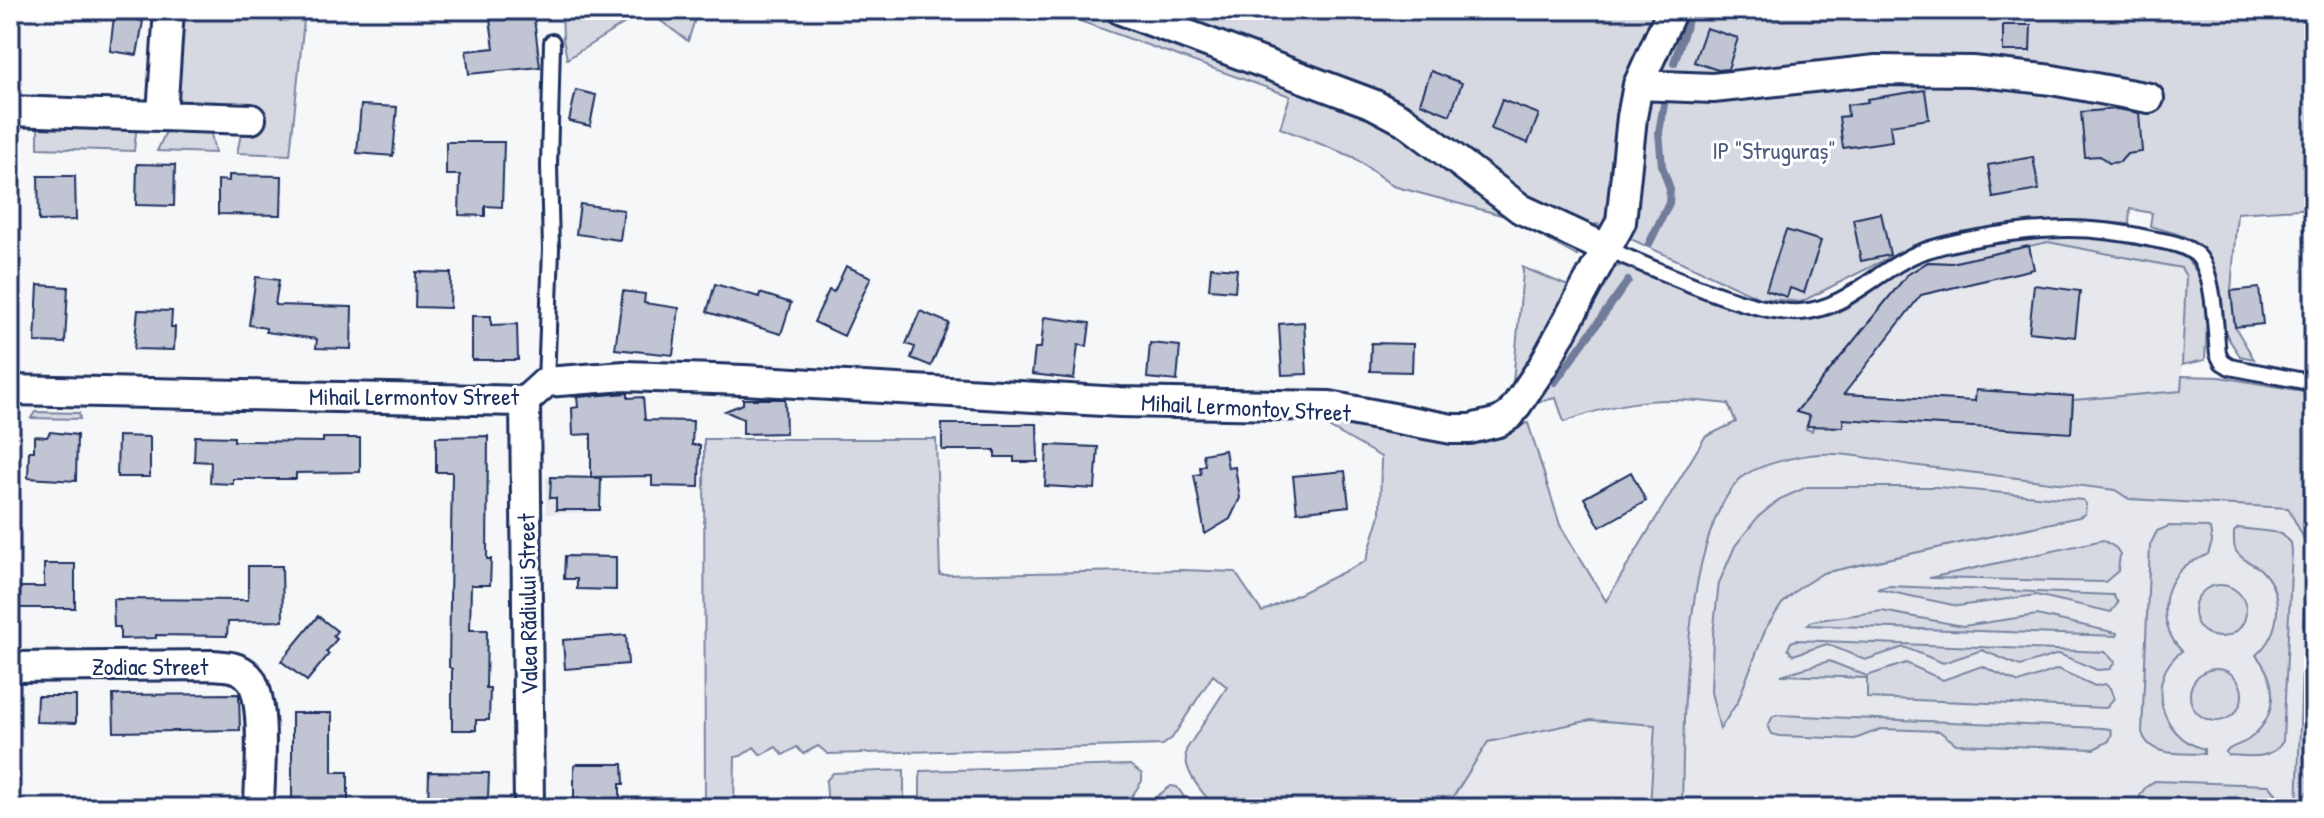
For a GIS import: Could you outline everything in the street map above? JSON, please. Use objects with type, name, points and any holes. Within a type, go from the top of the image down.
[{"type":"street","points":[[162,114],[169,10]]},
{"type":"street","points":[[1121,10],[1373,104],[1405,121],[1521,209],[1605,248]]},
{"type":"street","name":"Mihail Lermontov Street","points":[[10,390],[536,391],[595,377],[654,377],[1120,402],[1329,406],[1452,429],[1470,429],[1499,422],[1510,415],[1519,403],[1543,366],[1621,222],[1638,85],[1672,10]]},
{"type":"street","points":[[1638,85],[1713,88],[1876,70],[1973,71],[2052,80],[2149,98]]},
{"type":"street","points":[[10,111],[251,119]]},
{"type":"street","name":"Valea Rădiului Street","points":[[529,808],[536,391]]},
{"type":"street","name":"Zodiac Street","points":[[10,667],[212,665],[233,667],[248,675],[256,688],[259,708],[259,808]]},
{"type":"lane","points":[[536,391],[551,249],[549,166],[552,42]]},
{"type":"lane","points":[[1605,248],[1739,301],[1767,309],[1798,312],[1820,309],[1855,292],[1917,253],[1964,240],[2055,228],[2120,232],[2183,246],[2198,256],[2208,273],[2218,354],[2222,362],[2230,367],[2314,383]]},
{"type":"shaded area","points":[[2048,242],[2181,268],[2186,276],[2181,391],[2073,400],[2071,433],[1844,419],[1843,427],[1806,429],[1796,412],[1907,275],[1928,262],[1951,263]]},
{"type":"shaded area","points":[[1814,445],[2314,493],[2314,808],[1446,808],[1488,742],[1591,720],[1655,724],[1718,471]]},
{"type":"shaded area","points":[[546,477],[600,481],[600,512],[546,514]]},
{"type":"green space","points":[[181,10],[305,10],[290,155],[237,153],[241,134],[253,134],[254,109],[180,104],[176,97]]},
{"type":"green space","points":[[562,10],[646,10],[567,59]]},
{"type":"green space","points":[[646,10],[698,10],[688,41]]},
{"type":"green space","name":"IP \"Struguraș\"","points":[[1049,10],[2314,10],[2314,208],[2237,213],[2231,291],[2235,327],[2254,359],[2240,356],[2225,332],[2216,275],[2207,255],[2187,238],[2150,226],[2152,213],[2130,209],[2129,224],[2075,220],[2043,222],[1914,245],[1801,302],[1760,298],[1598,224],[1590,225],[1577,256],[1505,216],[1393,186],[1353,157],[1280,128],[1290,96]]},
{"type":"green space","points":[[38,122],[137,124],[134,151],[38,148]]},
{"type":"green space","points":[[169,125],[210,128],[215,153],[157,151]]},
{"type":"green space","points":[[2085,233],[2178,250],[2190,262],[2206,300],[2205,360],[2182,365],[2186,276],[2181,268],[2048,242],[1951,263],[1928,262],[1907,275],[1797,411],[1810,416],[1806,429],[1812,431],[1815,420],[1824,423],[1825,427],[1843,427],[1843,419],[2071,432],[2073,400],[2181,391],[2182,376],[2220,377],[2314,393],[2314,630],[2306,629],[2303,625],[2308,546],[2288,508],[2129,499],[2115,490],[1853,456],[1812,455],[1766,465],[1740,479],[1721,507],[1706,545],[1696,588],[1690,636],[1682,808],[1650,808],[1655,725],[1591,720],[1488,742],[1446,808],[1215,808],[1194,781],[1186,758],[1186,750],[1227,687],[1213,675],[1172,738],[1163,745],[828,754],[818,746],[803,754],[797,747],[783,755],[776,747],[761,755],[754,747],[735,757],[734,808],[705,808],[704,439],[936,439],[940,575],[1183,570],[1235,572],[1262,612],[1366,561],[1380,515],[1381,457],[1325,425],[1324,417],[1399,430],[1435,440],[1469,441],[1528,423],[1560,525],[1606,601],[1705,437],[1736,422],[1728,404],[1644,401],[1606,408],[1564,422],[1556,398],[1531,403],[1606,270],[1623,265],[1741,309],[1791,318],[1816,318],[1852,305],[1900,272],[1952,250],[1996,241]]},
{"type":"green space","points":[[1522,267],[1573,288],[1512,393],[1523,272]]},
{"type":"green space","points":[[35,412],[79,413],[80,419],[31,418]]},
{"type":"green space","points":[[1807,487],[1937,487],[2083,500],[2086,504],[2085,514],[2079,517],[1823,573],[1799,588],[1782,604],[1766,628],[1738,701],[1720,729],[1711,692],[1719,583],[1735,546],[1758,517],[1780,499]]},
{"type":"green space","points":[[2169,526],[2205,527],[2210,529],[2212,542],[2208,554],[2185,566],[2170,585],[2166,620],[2174,642],[2182,651],[2170,663],[2160,691],[2168,721],[2189,743],[2204,749],[2204,754],[2159,750],[2146,740],[2142,732],[2150,545],[2157,531]]},
{"type":"green space","points":[[2238,528],[2282,533],[2291,543],[2292,550],[2283,741],[2273,752],[2259,756],[2228,755],[2225,752],[2258,731],[2270,710],[2269,677],[2256,655],[2271,636],[2277,613],[2277,602],[2269,580],[2236,551],[2234,532]]},
{"type":"green space","points":[[2103,540],[2120,554],[2118,571],[2105,582],[1929,578]]},
{"type":"green space","points":[[2220,585],[2238,593],[2246,611],[2238,629],[2220,637],[2202,629],[2194,611],[2202,593]]},
{"type":"green space","points":[[1888,586],[2113,595],[2118,603],[2111,612],[2036,595],[1958,606],[1877,589]]},
{"type":"green space","points":[[1882,611],[1963,626],[2037,615],[2117,633],[2117,636],[1807,625],[1812,621]]},
{"type":"green space","points":[[1791,642],[2105,652],[2115,662],[2110,669],[2097,670],[2059,654],[2020,666],[1982,650],[1943,663],[1904,647],[1865,660],[1827,644],[1793,655],[1788,649]]},
{"type":"green space","points":[[1829,661],[1867,676],[1906,663],[1943,680],[1982,666],[2019,683],[2058,669],[2095,686],[2105,684],[2114,698],[2106,708],[1867,698],[1867,678],[1781,675]]},
{"type":"green space","points":[[2314,661],[2314,808],[2297,808],[2302,669]]},
{"type":"green space","points":[[2216,669],[2234,677],[2242,695],[2234,713],[2216,721],[2198,713],[2190,695],[2198,677]]},
{"type":"green space","points":[[1773,716],[2102,728],[2110,729],[2112,733],[2109,741],[2094,749],[1956,744],[1939,731],[1881,729],[1855,739],[1780,736],[1772,734],[1768,726]]},
{"type":"green space","points":[[1130,765],[1142,774],[1142,781],[1124,808],[920,808],[920,771]]},
{"type":"green space","points":[[904,770],[904,808],[828,808],[826,781],[833,773]]},
{"type":"green space","points":[[2155,781],[2269,785],[2278,796],[2281,808],[2257,808],[2237,800],[2207,808],[2183,798],[2163,808],[2138,808],[2142,792]]},
{"type":"green space","points":[[1171,786],[1177,787],[1192,808],[1148,808],[1156,797]]},
{"type":"building","points":[[533,10],[540,67],[469,74],[466,51],[494,48],[489,12]]},
{"type":"building","points":[[114,16],[143,21],[137,55],[110,51]]},
{"type":"building","points":[[2003,25],[2031,25],[2030,51],[2003,51]]},
{"type":"building","points":[[1706,28],[1738,38],[1728,69],[1718,70],[1694,62]]},
{"type":"building","points":[[1431,71],[1462,83],[1450,115],[1420,103]]},
{"type":"building","points":[[576,90],[596,95],[590,126],[569,121]]},
{"type":"building","points":[[1925,90],[1929,119],[1890,125],[1892,141],[1843,148],[1839,117],[1848,116],[1847,105]]},
{"type":"building","points":[[1502,100],[1539,114],[1528,143],[1491,129]]},
{"type":"building","points":[[361,105],[397,107],[393,156],[357,153]]},
{"type":"building","points":[[2117,109],[2139,113],[2142,152],[2127,154],[2120,162],[2109,163],[2100,156],[2085,157],[2081,112]]},
{"type":"building","points":[[446,142],[504,142],[502,207],[485,206],[485,216],[459,215],[460,175],[446,175]]},
{"type":"building","points":[[2033,157],[2039,190],[1993,198],[1988,165]]},
{"type":"building","points":[[137,164],[175,165],[174,206],[136,205]]},
{"type":"building","points":[[229,175],[282,176],[281,215],[218,214],[218,180],[229,181]]},
{"type":"building","points":[[38,176],[75,176],[76,220],[39,221]]},
{"type":"building","points":[[580,204],[624,210],[620,240],[576,234]]},
{"type":"building","points":[[1881,213],[1890,255],[1861,261],[1853,219]]},
{"type":"building","points":[[1786,230],[1821,241],[1804,293],[1790,288],[1787,297],[1766,290]]},
{"type":"building","points":[[2029,246],[2034,269],[1921,295],[1844,394],[1975,401],[1976,390],[2073,396],[2071,433],[1843,419],[1843,427],[1807,426],[1810,416],[1796,412],[1907,275],[1928,262],[1951,263]]},
{"type":"building","points":[[846,266],[871,277],[844,336],[814,322],[829,290],[834,292]]},
{"type":"building","points":[[1211,267],[1237,269],[1235,291],[1209,289]]},
{"type":"building","points":[[416,272],[451,273],[450,308],[415,307]]},
{"type":"building","points":[[256,277],[279,280],[275,305],[352,307],[351,349],[316,348],[317,339],[266,332],[266,328],[249,325]]},
{"type":"building","points":[[715,284],[791,303],[781,334],[707,312]]},
{"type":"building","points":[[38,285],[68,287],[65,343],[35,342]]},
{"type":"building","points":[[2034,285],[2080,291],[2075,337],[2029,332]]},
{"type":"building","points":[[2259,288],[2263,324],[2235,327],[2231,291]]},
{"type":"building","points":[[623,291],[645,294],[644,303],[679,308],[673,355],[615,349]]},
{"type":"building","points":[[138,310],[172,311],[174,350],[134,349]]},
{"type":"building","points":[[920,311],[949,323],[931,366],[911,358],[915,347],[906,344]]},
{"type":"building","points":[[472,316],[491,316],[491,325],[517,324],[518,360],[472,360]]},
{"type":"building","points":[[1044,317],[1090,323],[1087,346],[1078,345],[1074,379],[1032,374],[1035,348],[1041,348]]},
{"type":"building","points":[[1304,322],[1307,374],[1282,375],[1279,324]]},
{"type":"building","points":[[1150,343],[1180,346],[1177,381],[1147,378]]},
{"type":"building","points":[[1371,343],[1413,344],[1412,372],[1370,371]]},
{"type":"building","points":[[628,393],[628,398],[643,397],[645,420],[693,421],[692,445],[700,445],[699,487],[652,486],[652,476],[591,477],[591,434],[573,435],[572,408],[578,407],[577,397]]},
{"type":"building","points":[[743,399],[785,399],[786,433],[743,434],[743,419],[725,411],[743,404]]},
{"type":"building","points":[[942,424],[1037,424],[1038,462],[1014,462],[1014,457],[995,457],[995,450],[942,450]]},
{"type":"building","points":[[50,432],[77,435],[76,481],[28,478],[29,451],[34,451],[34,436],[47,437]]},
{"type":"building","points":[[118,436],[150,437],[150,477],[117,477]]},
{"type":"building","points":[[195,436],[234,437],[234,441],[323,442],[323,438],[360,438],[360,472],[296,473],[296,479],[233,479],[233,484],[210,483],[211,462],[194,461]]},
{"type":"building","points":[[488,436],[487,559],[491,559],[490,585],[471,585],[470,630],[487,630],[489,720],[476,720],[476,730],[452,730],[452,669],[449,667],[452,472],[436,472],[436,437]]},
{"type":"building","points":[[1047,445],[1098,447],[1095,489],[1045,486]]},
{"type":"building","points":[[1225,450],[1228,468],[1235,467],[1240,498],[1230,519],[1205,534],[1194,475],[1201,474],[1200,467],[1205,465],[1203,454]]},
{"type":"building","points":[[1345,471],[1349,506],[1297,512],[1293,476]]},
{"type":"building","points":[[1631,472],[1646,501],[1600,527],[1584,498]]},
{"type":"building","points":[[551,477],[601,478],[600,510],[556,510],[556,498],[550,498]]},
{"type":"building","points":[[565,556],[616,557],[616,590],[577,589],[577,579],[564,579]]},
{"type":"building","points":[[44,564],[75,564],[75,608],[10,608],[10,587],[44,587]]},
{"type":"building","points":[[248,566],[282,566],[283,621],[228,622],[227,636],[156,635],[156,638],[120,639],[120,627],[114,627],[113,599],[248,600]]},
{"type":"building","points":[[318,616],[337,631],[333,636],[337,639],[307,681],[281,661]]},
{"type":"building","points":[[626,635],[628,664],[565,669],[563,640]]},
{"type":"building","points":[[239,694],[240,730],[114,732],[113,695]]},
{"type":"building","points":[[37,696],[76,696],[76,723],[36,722]]},
{"type":"building","points":[[292,713],[332,713],[332,772],[348,772],[348,806],[292,804]]},
{"type":"building","points":[[623,764],[624,784],[620,784],[620,800],[574,800],[574,766]]},
{"type":"building","points":[[429,772],[489,773],[488,798],[476,798],[476,807],[428,806]]},
{"type":"waterway","points":[[1674,63],[1691,10]]},
{"type":"waterway","points":[[1649,244],[1669,203],[1670,189],[1662,166],[1659,132],[1665,99]]},
{"type":"waterway","points":[[1555,382],[1628,281]]}]
